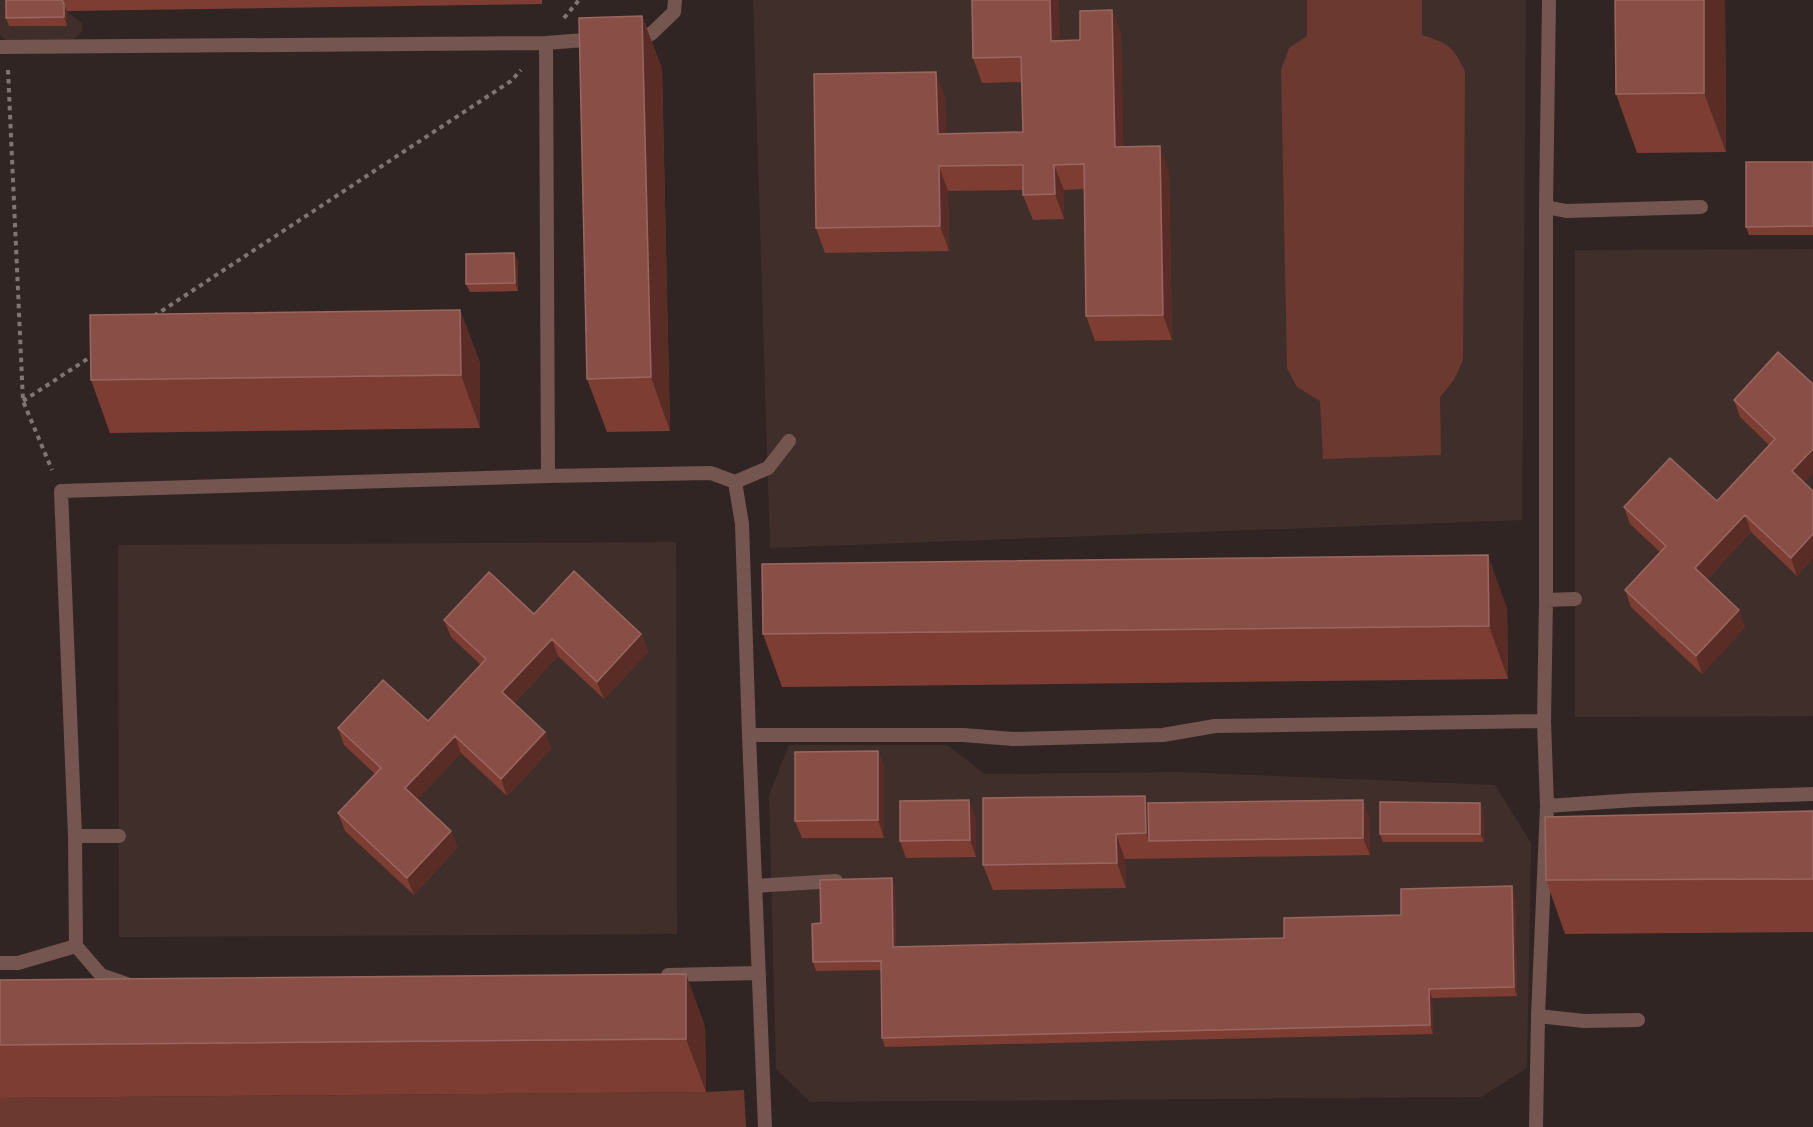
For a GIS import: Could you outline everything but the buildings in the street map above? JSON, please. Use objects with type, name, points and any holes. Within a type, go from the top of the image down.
[{"type":"lane","points":[[3,48],[546,43],[651,34],[674,12],[675,0]]},
{"type":"lane","points":[[1536,1127],[1538,1016],[1547,806],[1544,722],[1549,0]]},
{"type":"lane","points":[[546,43],[548,476]]},
{"type":"lane","points":[[1546,207],[1566,211],[1701,207]]},
{"type":"lane","points":[[139,987],[101,975],[76,946],[75,836],[61,491],[711,473],[735,482],[768,468],[789,441]]},
{"type":"lane","points":[[735,482],[742,524],[765,1127]]},
{"type":"lane","points":[[1546,600],[1575,599]]},
{"type":"lane","points":[[749,735],[963,735],[1013,739],[1163,735],[1215,726],[1544,722]]},
{"type":"lane","points":[[1547,806],[1635,800],[1813,794]]},
{"type":"lane","points":[[75,836],[119,836]]},
{"type":"lane","points":[[755,886],[845,881]]},
{"type":"lane","points":[[0,963],[18,963],[76,946]]},
{"type":"lane","points":[[652,975],[759,973]]},
{"type":"lane","points":[[1538,1016],[1584,1021],[1638,1020]]},
{"type":"path","points":[[153,316],[512,81],[546,43]]},
{"type":"path","points":[[3,48],[23,401],[61,491]]},
{"type":"path","points":[[23,401],[103,349]]},
{"type":"shaded area","points":[[0,0],[66,0],[66,11],[82,23],[82,32],[70,42],[8,43],[0,35]]},
{"type":"shaded area","points":[[753,0],[1526,0],[1522,520],[770,548]]},
{"type":"shaded area","points":[[1307,0],[1422,0],[1422,35],[1449,47],[1465,71],[1463,360],[1454,380],[1440,397],[1441,455],[1323,459],[1320,401],[1297,387],[1287,368],[1281,70],[1289,48],[1307,36]]},
{"type":"shaded area","points":[[1813,249],[1813,716],[1575,717],[1575,250]]},
{"type":"shaded area","points":[[676,542],[677,934],[119,937],[118,545]]},
{"type":"shaded area","points":[[789,745],[947,745],[985,774],[1179,772],[1495,785],[1531,843],[1527,1068],[1481,1097],[810,1102],[776,1069],[769,795]]},
{"type":"shaded area","points":[[744,1090],[746,1127],[0,1127],[0,1098]]}]
